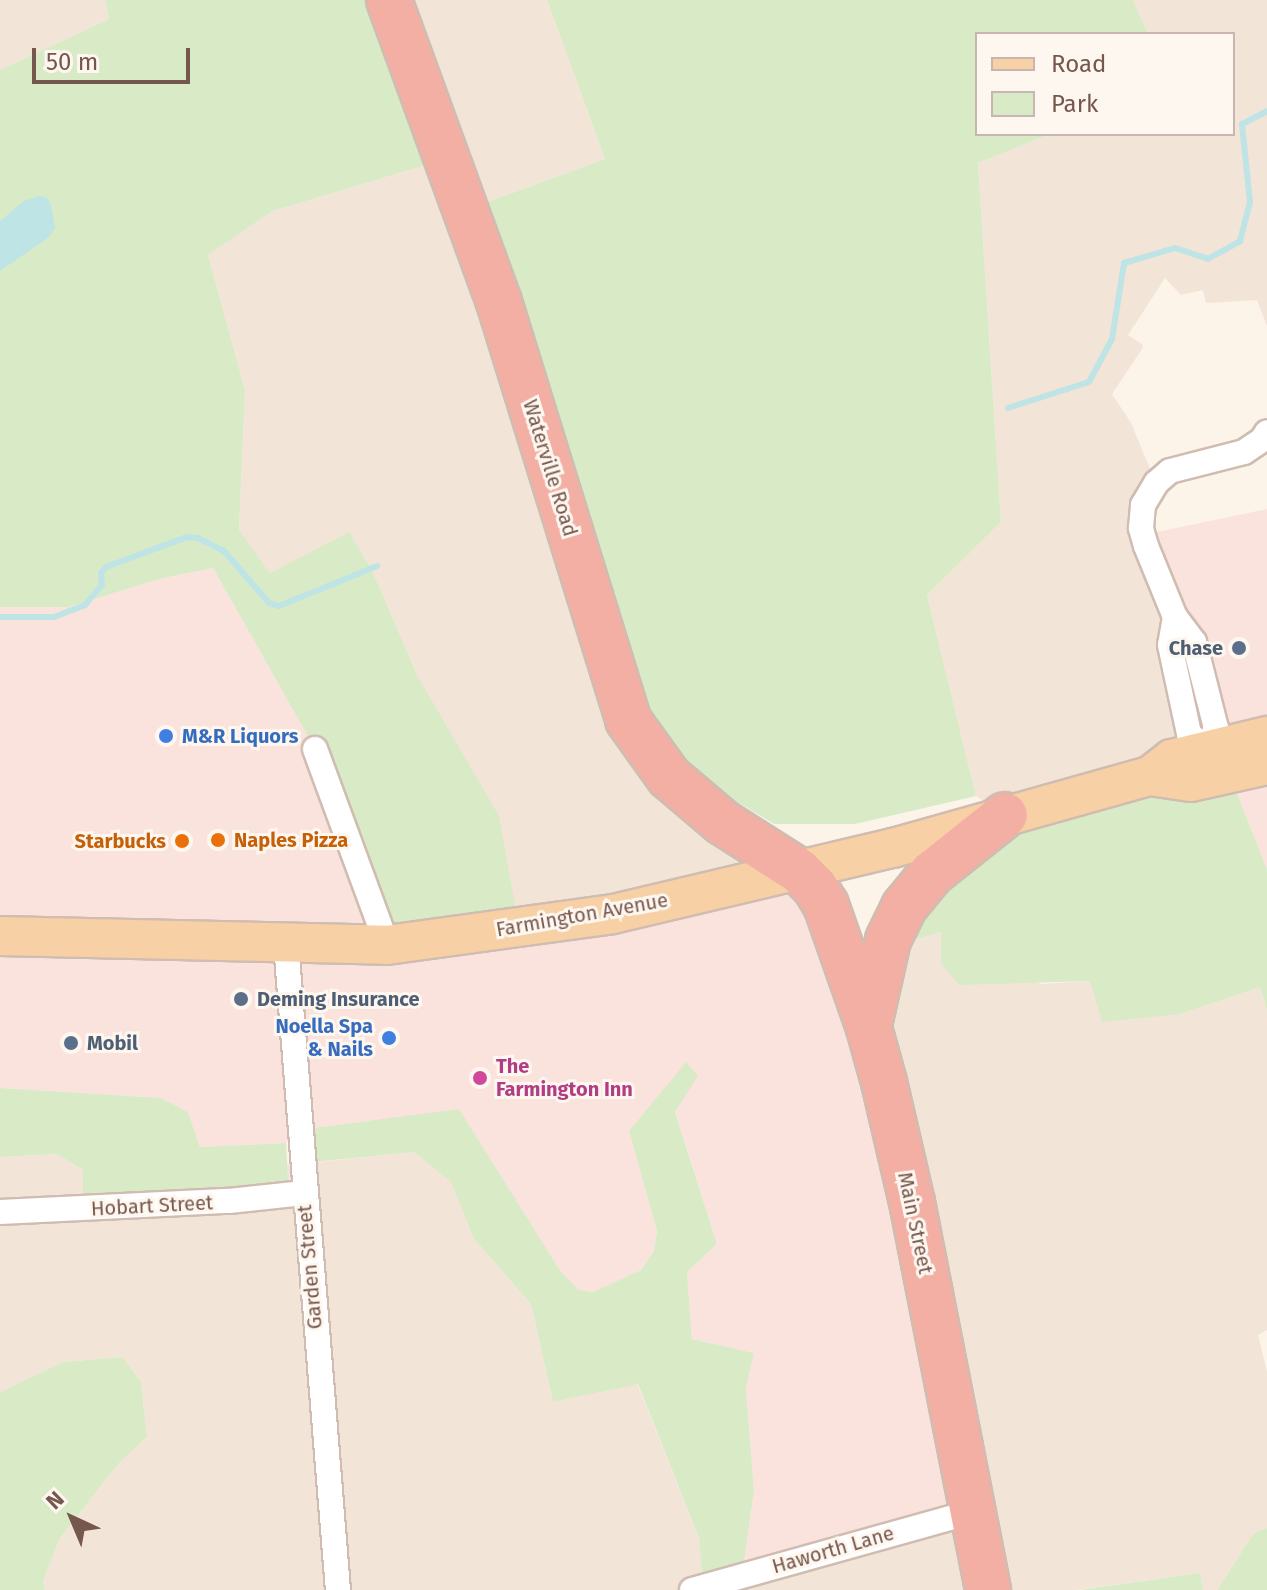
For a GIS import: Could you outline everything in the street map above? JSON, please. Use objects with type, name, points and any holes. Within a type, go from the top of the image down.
[{"type":"highway","name":"Waterville Road","points":[[389,0],[499,302],[628,720],[669,777],[722,822],[799,871]]},
{"type":"highway","points":[[869,1028],[888,940],[904,907],[932,873],[1005,815]]},
{"type":"highway","name":"Main Street","points":[[799,871],[826,905],[869,1028],[912,1202],[975,1511],[988,1590]]},
{"type":"main road","name":"Farmington Avenue","points":[[0,936],[387,945],[613,914],[893,848],[1150,776],[1172,759],[1267,736]]},
{"type":"main road","name":"Farmington Avenue","points":[[1150,776],[1191,782],[1267,765]]},
{"type":"street","points":[[1207,750],[1216,728],[1194,642],[1175,617],[1141,528],[1143,505],[1149,492],[1170,471],[1186,464],[1244,452],[1262,440],[1267,432]]},
{"type":"street","points":[[315,749],[387,945]]},
{"type":"street","name":"Garden Street","points":[[286,944],[338,1590]]},
{"type":"street","name":"Hobart Street","points":[[0,1212],[215,1202],[304,1193]]},
{"type":"street","name":"Haworth Lane","points":[[692,1590],[975,1511]]},
{"type":"shaded area","points":[[0,0],[105,0],[109,19],[0,70]]},
{"type":"shaded area","points":[[389,0],[547,0],[605,159],[479,205],[628,720],[799,871],[519,927],[372,570],[349,533],[270,573],[239,531],[245,390],[208,255],[273,211],[446,159]]},
{"type":"shaded area","points":[[1133,0],[1267,0],[1267,326],[1257,300],[1206,303],[1203,290],[1181,295],[1165,278],[1128,335],[1143,345],[1142,349],[1112,394],[1131,423],[1156,483],[1143,505],[1175,617],[1207,750],[1005,815],[976,796],[927,595],[1001,522],[978,163],[1045,136],[1235,136],[1235,32],[1147,32]]},
{"type":"shaded area","points":[[1267,509],[1267,736],[1207,750],[1175,617],[1143,535]]},
{"type":"shaded area","points":[[213,568],[315,749],[387,945],[815,887],[975,1511],[742,1576],[754,1491],[746,1388],[754,1353],[692,1339],[687,1272],[717,1244],[675,1111],[697,1076],[629,1131],[657,1231],[654,1251],[641,1270],[593,1292],[579,1290],[561,1272],[458,1110],[300,1130],[286,1143],[200,1147],[188,1112],[161,1098],[0,1088],[0,607],[69,607],[159,579]]},
{"type":"shaded area","points":[[1267,765],[1267,869],[1234,786]]},
{"type":"shaded area","points":[[941,932],[1041,984],[1090,981],[1181,1014],[1260,987],[1267,1010],[1267,1330],[1258,1335],[1267,1372],[1267,1528],[1254,1533],[1217,1590],[1203,1590],[1200,1573],[1075,1590],[740,1590],[884,1082],[899,944]]},
{"type":"shaded area","points":[[414,1152],[452,1182],[474,1239],[531,1304],[553,1402],[637,1383],[699,1538],[703,1590],[45,1590],[43,1581],[60,1538],[119,1463],[147,1437],[141,1382],[121,1357],[63,1362],[0,1392],[0,1157],[57,1154],[83,1170],[83,1209],[289,1194],[287,1165]]},
{"type":"green space","points":[[105,0],[389,0],[446,159],[273,211],[208,255],[245,390],[239,530],[270,573],[349,532],[372,570],[418,677],[499,816],[519,927],[387,945],[315,749],[213,568],[159,579],[69,607],[0,607],[0,70],[109,19]]},
{"type":"green space","points":[[547,0],[1133,0],[1147,32],[975,32],[975,136],[1045,136],[978,163],[1001,522],[927,595],[976,796],[855,824],[774,824],[707,784],[658,741],[630,686],[479,205],[605,159]]},
{"type":"green space","points":[[1234,786],[1267,869],[1267,1010],[1260,987],[1181,1014],[1102,1022],[1090,981],[959,985],[941,963],[941,932],[899,944],[904,907],[1052,801]]},
{"type":"green space","points":[[686,1062],[698,1076],[675,1112],[717,1244],[687,1272],[692,1339],[754,1353],[746,1388],[754,1491],[740,1590],[703,1590],[699,1538],[638,1384],[553,1402],[531,1304],[474,1239],[451,1182],[414,1152],[302,1163],[299,1130],[459,1109],[561,1272],[579,1290],[593,1292],[641,1270],[654,1251],[657,1231],[629,1131]]},
{"type":"green space","points":[[0,1088],[161,1098],[188,1112],[200,1147],[286,1143],[289,1195],[83,1210],[83,1170],[57,1154],[0,1157]]},
{"type":"green space","points":[[122,1357],[141,1382],[147,1437],[119,1463],[60,1538],[43,1581],[45,1590],[0,1590],[0,1392],[63,1362]]},
{"type":"green space","points":[[1267,1528],[1267,1590],[1217,1590],[1254,1533]]},
{"type":"green space","points":[[1200,1573],[1203,1590],[1078,1590]]},
{"type":"water","points":[[39,196],[47,198],[51,205],[55,228],[49,237],[0,271],[0,221],[24,201]]},
{"type":"waterway","points":[[1008,408],[1089,382],[1112,339],[1124,263],[1175,248],[1208,259],[1240,241],[1250,202],[1242,124],[1267,111]]},
{"type":"waterway","points":[[0,617],[54,617],[85,605],[102,585],[101,573],[106,567],[187,537],[198,538],[224,551],[269,603],[279,606],[377,566]]},
{"type":"place","name":"Chase","points":[[1239,648]]},
{"type":"place","name":"M&R Liquors","points":[[166,736]]},
{"type":"place","name":"Naples Pizza","points":[[218,840]]},
{"type":"place","name":"Starbucks","points":[[182,841]]},
{"type":"place","name":"Deming Insurance","points":[[241,999]]},
{"type":"place","name":"Noella Spa & Nails","points":[[389,1038]]},
{"type":"place","name":"Mobil","points":[[71,1043]]},
{"type":"place","name":"The Farmington Inn","points":[[480,1078]]}]
